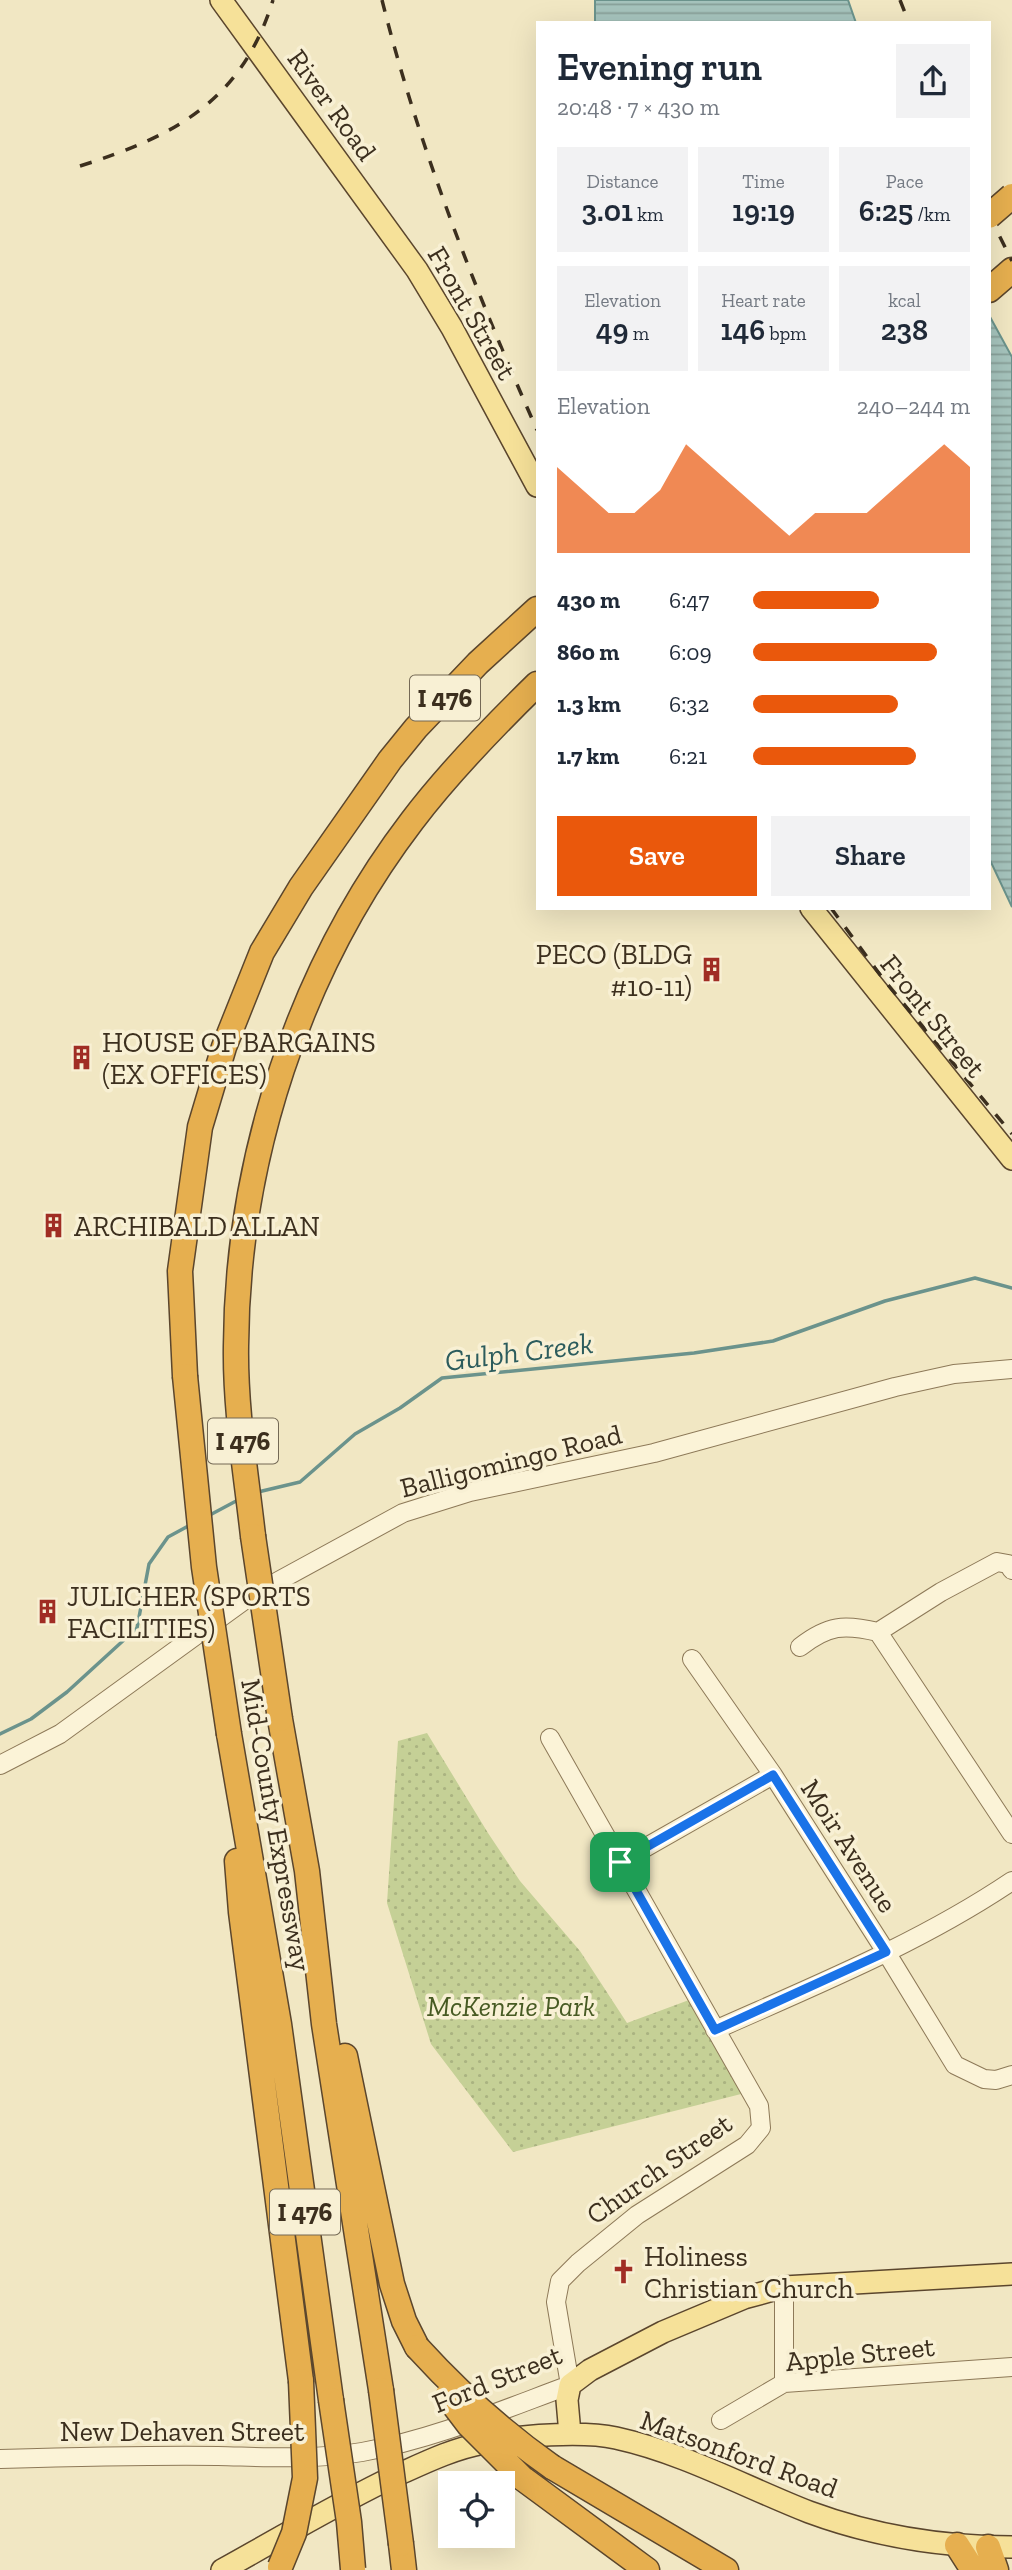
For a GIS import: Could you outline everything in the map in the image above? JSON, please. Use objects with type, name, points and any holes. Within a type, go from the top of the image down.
[{"type":"highway","points":[[991,214],[1012,196]]},
{"type":"highway","points":[[991,288],[1012,270]]},
{"type":"highway","name":"Mid-County Expressway","points":[[353,2570],[349,2522],[279,2024],[229,1734],[204,1567],[185,1376],[180,1271],[200,1127],[224,1047],[262,952],[301,887],[363,797],[416,728],[478,663],[536,610]]},
{"type":"highway","name":"Mid-County Expressway","points":[[404,2570],[381,2390],[324,2024],[307,1871],[281,1719],[249,1498],[236,1346],[250,1196],[273,1100],[293,1041],[330,952],[368,886],[411,822],[464,759],[536,685]]},
{"type":"highway","points":[[229,1734],[241,1913],[301,2381],[305,2478],[294,2533],[280,2568]]},
{"type":"highway","points":[[307,1871],[391,2284],[404,2321],[443,2390],[469,2425],[522,2478],[647,2570]]},
{"type":"highway","points":[[417,2347],[471,2404],[526,2449],[726,2570]]},
{"type":"highway","points":[[957,2545],[973,2570]]},
{"type":"highway","points":[[980,2570],[1000,2547]]},
{"type":"highway","points":[[997,2570],[1000,2547]]},
{"type":"highway","points":[[997,2570],[1012,2558]]},
{"type":"main road","name":"River Road","points":[[221,0],[398,242]]},
{"type":"main road","name":"Front Street","points":[[398,242],[452,328],[536,484]]},
{"type":"main road","name":"Front Street","points":[[813,910],[1012,1159]]},
{"type":"main road","name":"Ford Street","points":[[570,2385],[590,2370],[663,2332],[744,2298],[784,2287],[1012,2274]]},
{"type":"main road","name":"Church Street","points":[[570,2385],[567,2400],[570,2434]]},
{"type":"main road","name":"Matsonford Road","points":[[222,2570],[349,2499],[442,2454],[486,2442],[570,2434],[614,2437],[651,2448],[743,2482],[810,2512],[883,2534],[957,2545],[1000,2547]]},
{"type":"street","name":"Balligomingo Road","points":[[0,1765],[60,1734],[238,1604],[403,1513],[479,1490],[654,1452],[895,1387],[954,1374],[1012,1368]]},
{"type":"street","points":[[878,1632],[941,1592],[997,1562],[1010,1567]]},
{"type":"street","points":[[800,1647],[817,1634],[832,1629],[851,1626],[878,1632],[1012,1834]]},
{"type":"street","name":"Moir Avenue","points":[[692,1659],[773,1775],[955,2065],[984,2079],[996,2080],[1012,2075]]},
{"type":"street","name":"Church Street","points":[[550,1738],[759,2106],[761,2127],[747,2145],[636,2215],[560,2281],[556,2302],[570,2385]]},
{"type":"street","points":[[620,1862],[773,1775]]},
{"type":"street","points":[[715,2030],[886,1952],[970,1909],[1012,1881]]},
{"type":"street","points":[[784,2287],[784,2383]]},
{"type":"street","name":"Apple Street","points":[[721,2420],[784,2383],[1012,2367]]},
{"type":"street","name":"Ford Street","points":[[363,2452],[444,2432],[570,2385]]},
{"type":"street","name":"New Dehaven Street","points":[[0,2459],[96,2456],[286,2459],[363,2452]]},
{"type":"green space","name":"McKenzie Park","points":[[427,1733],[520,1881],[580,1951],[627,2023],[689,2000],[745,2093],[513,2152],[431,2044],[387,1903],[398,1741]]},
{"type":"water","points":[[595,0],[848,0],[855,21],[595,21]]},
{"type":"water","points":[[991,319],[1012,357],[1012,907],[991,862]]},
{"type":"waterway","name":"Gulph Creek","points":[[258,1492],[300,1482],[355,1434],[400,1408],[442,1378],[694,1353],[773,1341],[885,1301],[975,1278],[1012,1288]]},
{"type":"waterway","name":"Gulph Creek","points":[[208,1516],[238,1500]]},
{"type":"waterway","name":"Gulph Creek","points":[[0,1734],[31,1719],[67,1692],[137,1628],[149,1564],[168,1537],[192,1524]]},
{"type":"railway","points":[[80,166],[146,142],[200,110],[223,89],[243,64],[260,35],[273,0]]},
{"type":"railway","points":[[382,0],[413,110],[450,218],[536,428]]},
{"type":"railway","points":[[900,0],[908,21]]},
{"type":"railway","points":[[991,202],[1001,221]]},
{"type":"railway","points":[[991,219],[1012,261]]},
{"type":"railway","points":[[832,910],[884,980],[1012,1134]]},
{"type":"place","name":"PECO (BLDG #10-11)","points":[[712,970]]},
{"type":"place","name":"HOUSE OF BARGAINS (EX OFFICES)","points":[[82,1058]]},
{"type":"place","name":"ARCHIBALD ALLAN","points":[[54,1226]]},
{"type":"place","name":"JULICHER (SPORTS FACILITIES)","points":[[47,1612]]},
{"type":"place","name":"Holiness Christian Church","points":[[624,2272]]},
{"type":"route","points":[[773,1775],[886,1952],[715,2030],[620,1862],[773,1775]]}]
